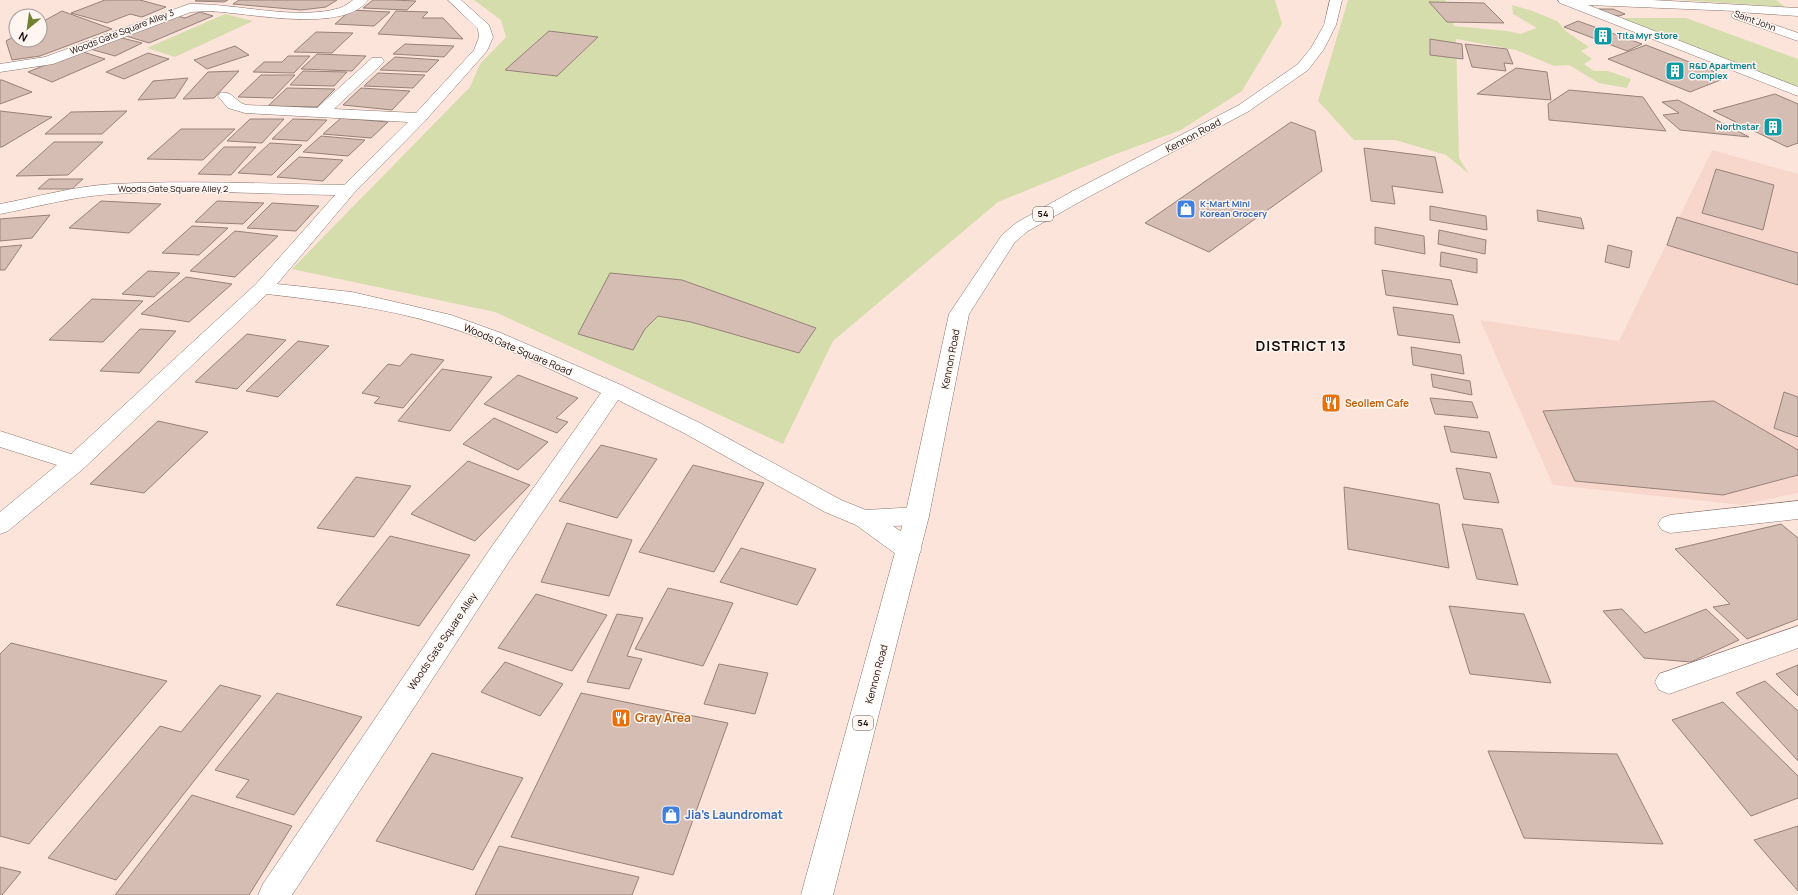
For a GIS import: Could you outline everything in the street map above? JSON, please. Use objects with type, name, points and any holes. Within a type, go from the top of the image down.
[{"type":"main road","name":"Woods Gate Square Alley 3","points":[[0,68],[48,61],[189,8],[202,7],[272,14],[318,15],[342,11],[362,0]]},
{"type":"main road","points":[[0,525],[75,463],[263,288],[348,190],[420,118],[480,51],[486,37],[484,28],[454,0]]},
{"type":"main road","name":"Kennon Road","points":[[817,895],[909,550],[959,314],[1008,239],[1022,227],[1038,217],[1244,108],[1280,85],[1303,67],[1317,49],[1330,25],[1336,0]]},
{"type":"main road","points":[[1564,0],[1625,1],[1798,12]]},
{"type":"main road","points":[[1564,0],[1798,92]]},
{"type":"main road","name":"Saint John","points":[[1713,6],[1798,37]]},
{"type":"main road","points":[[322,112],[377,61]]},
{"type":"main road","points":[[225,96],[228,102],[245,109],[420,118]]},
{"type":"main road","name":"Woods Gate Square Alley 2","points":[[0,209],[93,191],[114,189],[348,190]]},
{"type":"main road","name":"Woods Gate Square Road","points":[[263,288],[352,298],[444,319],[494,337],[614,390],[692,428],[834,506],[864,519],[909,550]]},
{"type":"main road","name":"Woods Gate Square Alley","points":[[274,895],[499,556],[614,390]]},
{"type":"main road","points":[[0,439],[75,463]]},
{"type":"main road","points":[[1670,524],[1798,510]]},
{"type":"main road","name":"Woods Gate Square Road","points":[[864,519],[917,516]]},
{"type":"main road","points":[[1669,682],[1798,637]]},
{"type":"shaded area","points":[[1712,150],[1798,174],[1798,493],[1742,505],[1553,485],[1480,320],[1619,341]]},
{"type":"green space","points":[[474,0],[1275,0],[1282,24],[1242,91],[1181,130],[1108,157],[998,202],[833,341],[783,444],[495,312],[292,269],[470,87],[480,64],[506,37],[501,20]]},
{"type":"green space","points":[[1348,0],[1445,0],[1454,26],[1507,31],[1520,34],[1537,28],[1513,14],[1512,5],[1530,10],[1557,21],[1567,32],[1589,47],[1581,51],[1592,59],[1584,64],[1594,71],[1608,71],[1631,79],[1627,88],[1599,83],[1569,65],[1554,66],[1516,50],[1456,39],[1459,158],[1469,174],[1446,155],[1395,140],[1354,140],[1318,101]]},
{"type":"green space","points":[[1680,0],[1776,0],[1785,7]]},
{"type":"green space","points":[[225,14],[253,21],[175,57],[147,48]]},
{"type":"green space","points":[[1610,18],[1686,18],[1798,59],[1798,90]]},
{"type":"building","points":[[105,0],[140,0],[166,7],[142,17],[130,14],[107,23],[71,13]]},
{"type":"building","points":[[228,0],[224,2],[195,1]]},
{"type":"building","points":[[239,0],[337,0],[326,7],[301,10],[233,4]]},
{"type":"building","points":[[373,0],[416,1],[407,10],[363,8]]},
{"type":"building","points":[[1429,2],[1484,3],[1504,23],[1447,22]]},
{"type":"building","points":[[1599,9],[1613,9],[1625,14],[1619,16],[1607,14]]},
{"type":"building","points":[[351,10],[390,12],[374,26],[335,24]]},
{"type":"building","points":[[62,11],[112,29],[40,56],[12,60],[8,48],[48,48],[48,19]]},
{"type":"building","points":[[396,11],[428,12],[422,18],[443,18],[463,39],[378,34]]},
{"type":"building","points":[[200,12],[213,16],[149,43],[123,35],[173,15],[185,18]]},
{"type":"building","name":"Tita Myr Store","points":[[1578,21],[1642,44],[1627,51],[1564,27]]},
{"type":"building","points":[[549,31],[598,37],[557,76],[505,70]]},
{"type":"building","points":[[316,32],[353,33],[332,53],[294,52]]},
{"type":"building","points":[[118,37],[142,43],[115,56],[90,49]]},
{"type":"building","points":[[1430,39],[1462,44],[1463,59],[1430,55]]},
{"type":"building","points":[[405,44],[454,46],[444,57],[393,54]]},
{"type":"building","points":[[1465,44],[1507,49],[1513,64],[1504,63],[1506,71],[1472,67]]},
{"type":"building","name":"R&D Apartment Complex","points":[[1646,45],[1728,77],[1690,92],[1608,59]]},
{"type":"building","points":[[235,46],[249,55],[207,69],[194,60]]},
{"type":"building","points":[[80,51],[105,59],[52,82],[28,72]]},
{"type":"building","points":[[148,53],[169,59],[124,79],[106,72]]},
{"type":"building","points":[[317,54],[366,56],[352,71],[301,69]]},
{"type":"building","points":[[288,56],[310,56],[294,73],[253,72],[264,62],[282,62]]},
{"type":"building","points":[[395,57],[439,60],[427,72],[380,70]]},
{"type":"building","points":[[1516,68],[1547,72],[1551,100],[1477,94]]},
{"type":"building","points":[[239,71],[214,98],[183,99],[208,72]]},
{"type":"building","points":[[303,71],[347,72],[334,86],[290,85]]},
{"type":"building","points":[[378,73],[425,75],[413,88],[364,86]]},
{"type":"building","points":[[261,75],[295,75],[273,98],[238,97]]},
{"type":"building","points":[[188,78],[175,98],[138,100],[153,81]]},
{"type":"building","points":[[0,80],[2,80],[32,92],[0,104]]},
{"type":"building","points":[[287,88],[335,89],[317,107],[268,106]]},
{"type":"building","points":[[361,88],[410,91],[392,110],[343,105]]},
{"type":"building","points":[[1569,90],[1643,97],[1666,131],[1549,120],[1548,104]]},
{"type":"building","name":"Northstar","points":[[1775,94],[1798,104],[1798,143],[1787,147],[1713,111]]},
{"type":"building","points":[[1678,100],[1749,137],[1680,130],[1663,115],[1679,113],[1662,102]]},
{"type":"building","points":[[0,111],[52,117],[0,147]]},
{"type":"building","points":[[127,111],[102,134],[45,134],[71,112]]},
{"type":"building","points":[[341,118],[388,122],[371,138],[323,134]]},
{"type":"building","points":[[250,119],[284,119],[262,143],[227,141]]},
{"type":"building","points":[[293,119],[327,120],[307,141],[272,139]]},
{"type":"building","points":[[1291,122],[1315,131],[1322,171],[1209,252],[1145,223]]},
{"type":"building","points":[[181,129],[235,129],[203,160],[147,159]]},
{"type":"building","points":[[321,136],[365,140],[348,156],[303,152]]},
{"type":"building","points":[[54,142],[103,142],[68,175],[16,176]]},
{"type":"building","points":[[270,143],[302,145],[272,175],[238,173]]},
{"type":"building","points":[[224,147],[256,147],[231,175],[198,174]]},
{"type":"building","points":[[1364,148],[1435,157],[1443,193],[1392,186],[1395,204],[1371,201]]},
{"type":"building","points":[[299,157],[343,160],[323,181],[277,177]]},
{"type":"building","points":[[1716,169],[1774,185],[1763,230],[1702,213]]},
{"type":"building","points":[[49,179],[83,179],[72,189],[38,189]]},
{"type":"building","points":[[101,201],[161,204],[129,233],[69,228]]},
{"type":"building","points":[[217,201],[264,203],[243,224],[195,222]]},
{"type":"building","points":[[272,203],[319,206],[296,231],[247,228]]},
{"type":"building","points":[[1430,206],[1486,216],[1487,230],[1430,220]]},
{"type":"building","points":[[1537,210],[1581,218],[1584,229],[1538,221]]},
{"type":"building","points":[[50,215],[32,238],[0,241],[0,219]]},
{"type":"building","points":[[1677,217],[1798,253],[1798,285],[1667,245]]},
{"type":"building","points":[[192,226],[228,228],[199,255],[162,253]]},
{"type":"building","points":[[1375,227],[1424,236],[1425,254],[1375,244]]},
{"type":"building","points":[[1439,230],[1486,240],[1485,254],[1438,244]]},
{"type":"building","points":[[235,231],[278,236],[235,277],[190,271]]},
{"type":"building","points":[[22,245],[5,270],[0,270],[0,247]]},
{"type":"building","points":[[1608,245],[1632,251],[1629,268],[1605,262]]},
{"type":"building","points":[[1441,252],[1477,259],[1477,273],[1440,266]]},
{"type":"building","points":[[1382,270],[1451,280],[1458,305],[1386,295]]},
{"type":"building","points":[[148,271],[180,273],[154,297],[122,294]]},
{"type":"building","points":[[610,273],[682,280],[816,328],[799,353],[691,322],[658,316],[645,329],[633,350],[578,334]]},
{"type":"building","points":[[186,277],[232,284],[189,322],[141,314]]},
{"type":"building","points":[[92,299],[143,301],[103,342],[49,340]]},
{"type":"building","points":[[1393,307],[1453,315],[1460,343],[1398,335]]},
{"type":"building","points":[[140,329],[176,331],[139,373],[100,371]]},
{"type":"building","points":[[247,334],[286,340],[237,389],[195,382]]},
{"type":"building","points":[[298,341],[329,346],[278,397],[246,391]]},
{"type":"building","points":[[1411,347],[1461,355],[1464,374],[1413,365]]},
{"type":"building","points":[[411,354],[444,360],[403,408],[374,403],[380,397],[362,393],[388,364],[400,366]]},
{"type":"building","points":[[442,369],[492,377],[450,431],[398,421]]},
{"type":"building","points":[[1431,374],[1470,381],[1472,395],[1433,387]]},
{"type":"building","points":[[518,375],[578,398],[556,418],[568,422],[557,433],[484,404]]},
{"type":"building","points":[[1784,392],[1798,397],[1798,437],[1774,428]]},
{"type":"building","points":[[1430,398],[1472,402],[1478,418],[1435,414]]},
{"type":"building","points":[[1714,401],[1798,450],[1798,475],[1723,495],[1575,481],[1543,411]]},
{"type":"building","points":[[494,418],[548,442],[518,470],[463,444]]},
{"type":"building","points":[[158,421],[208,432],[144,493],[90,484]]},
{"type":"building","points":[[1444,426],[1489,432],[1497,458],[1451,452]]},
{"type":"building","points":[[601,445],[657,459],[617,518],[559,501]]},
{"type":"building","points":[[468,461],[530,485],[475,541],[411,514]]},
{"type":"building","points":[[693,465],[764,483],[714,572],[639,552]]},
{"type":"building","points":[[1456,468],[1490,473],[1499,503],[1464,499]]},
{"type":"building","points":[[356,477],[411,486],[374,537],[317,528]]},
{"type":"building","points":[[1344,487],[1439,504],[1449,568],[1348,549]]},
{"type":"building","points":[[567,523],[632,540],[609,596],[541,582]]},
{"type":"building","points":[[1462,524],[1502,529],[1518,585],[1477,579]]},
{"type":"building","points":[[1781,524],[1798,538],[1798,619],[1747,639],[1713,607],[1730,604],[1675,549]]},
{"type":"building","points":[[390,536],[470,555],[419,626],[336,605]]},
{"type":"building","points":[[741,548],[816,569],[797,605],[720,582]]},
{"type":"building","points":[[668,588],[733,603],[703,666],[635,649]]},
{"type":"building","points":[[536,594],[607,615],[572,671],[498,648]]},
{"type":"building","points":[[1449,606],[1524,614],[1551,683],[1470,674]]},
{"type":"building","points":[[1622,609],[1645,633],[1706,609],[1739,640],[1691,662],[1644,658],[1603,611]]},
{"type":"building","points":[[617,614],[643,618],[627,656],[642,659],[629,689],[587,682]]},
{"type":"building","points":[[11,643],[167,681],[29,844],[0,836],[0,654]]},
{"type":"building","points":[[505,662],[563,684],[540,716],[481,692]]},
{"type":"building","points":[[719,664],[768,673],[755,714],[704,704]]},
{"type":"building","points":[[1798,665],[1798,696],[1776,674]]},
{"type":"building","points":[[1765,681],[1798,711],[1798,761],[1736,693]]},
{"type":"building","points":[[220,685],[261,696],[116,880],[48,858],[160,726],[181,732]]},
{"type":"building","points":[[277,693],[362,717],[294,815],[236,797],[249,780],[215,770]]},
{"type":"building","points":[[581,693],[728,723],[673,875],[511,837]]},
{"type":"building","points":[[1723,702],[1798,776],[1798,798],[1751,816],[1672,720]]},
{"type":"building","points":[[1488,751],[1617,754],[1663,844],[1524,838]]},
{"type":"building","points":[[432,753],[523,778],[473,870],[376,841]]},
{"type":"building","points":[[192,795],[292,826],[249,895],[115,895]]},
{"type":"building","points":[[1798,826],[1798,891],[1754,840]]},
{"type":"building","points":[[499,846],[639,877],[632,895],[475,895]]},
{"type":"building","points":[[0,867],[21,872],[2,895],[0,895]]},
{"type":"place","name":"Tita Myr Store","points":[[1603,36]]},
{"type":"place","name":"R&D Apartment Complex","points":[[1675,71]]},
{"type":"place","name":"Northstar","points":[[1773,127]]},
{"type":"place","name":"K-Mart Mini Korean Grocery","points":[[1186,209]]},
{"type":"place","name":"Seollem Cafe","points":[[1331,403]]},
{"type":"place","name":"Gray Area","points":[[621,718]]},
{"type":"place","name":"Jia's Laundromat","points":[[671,815]]},
{"type":"district","name":"DISTRICT 13","points":[[1301,346]]}]
